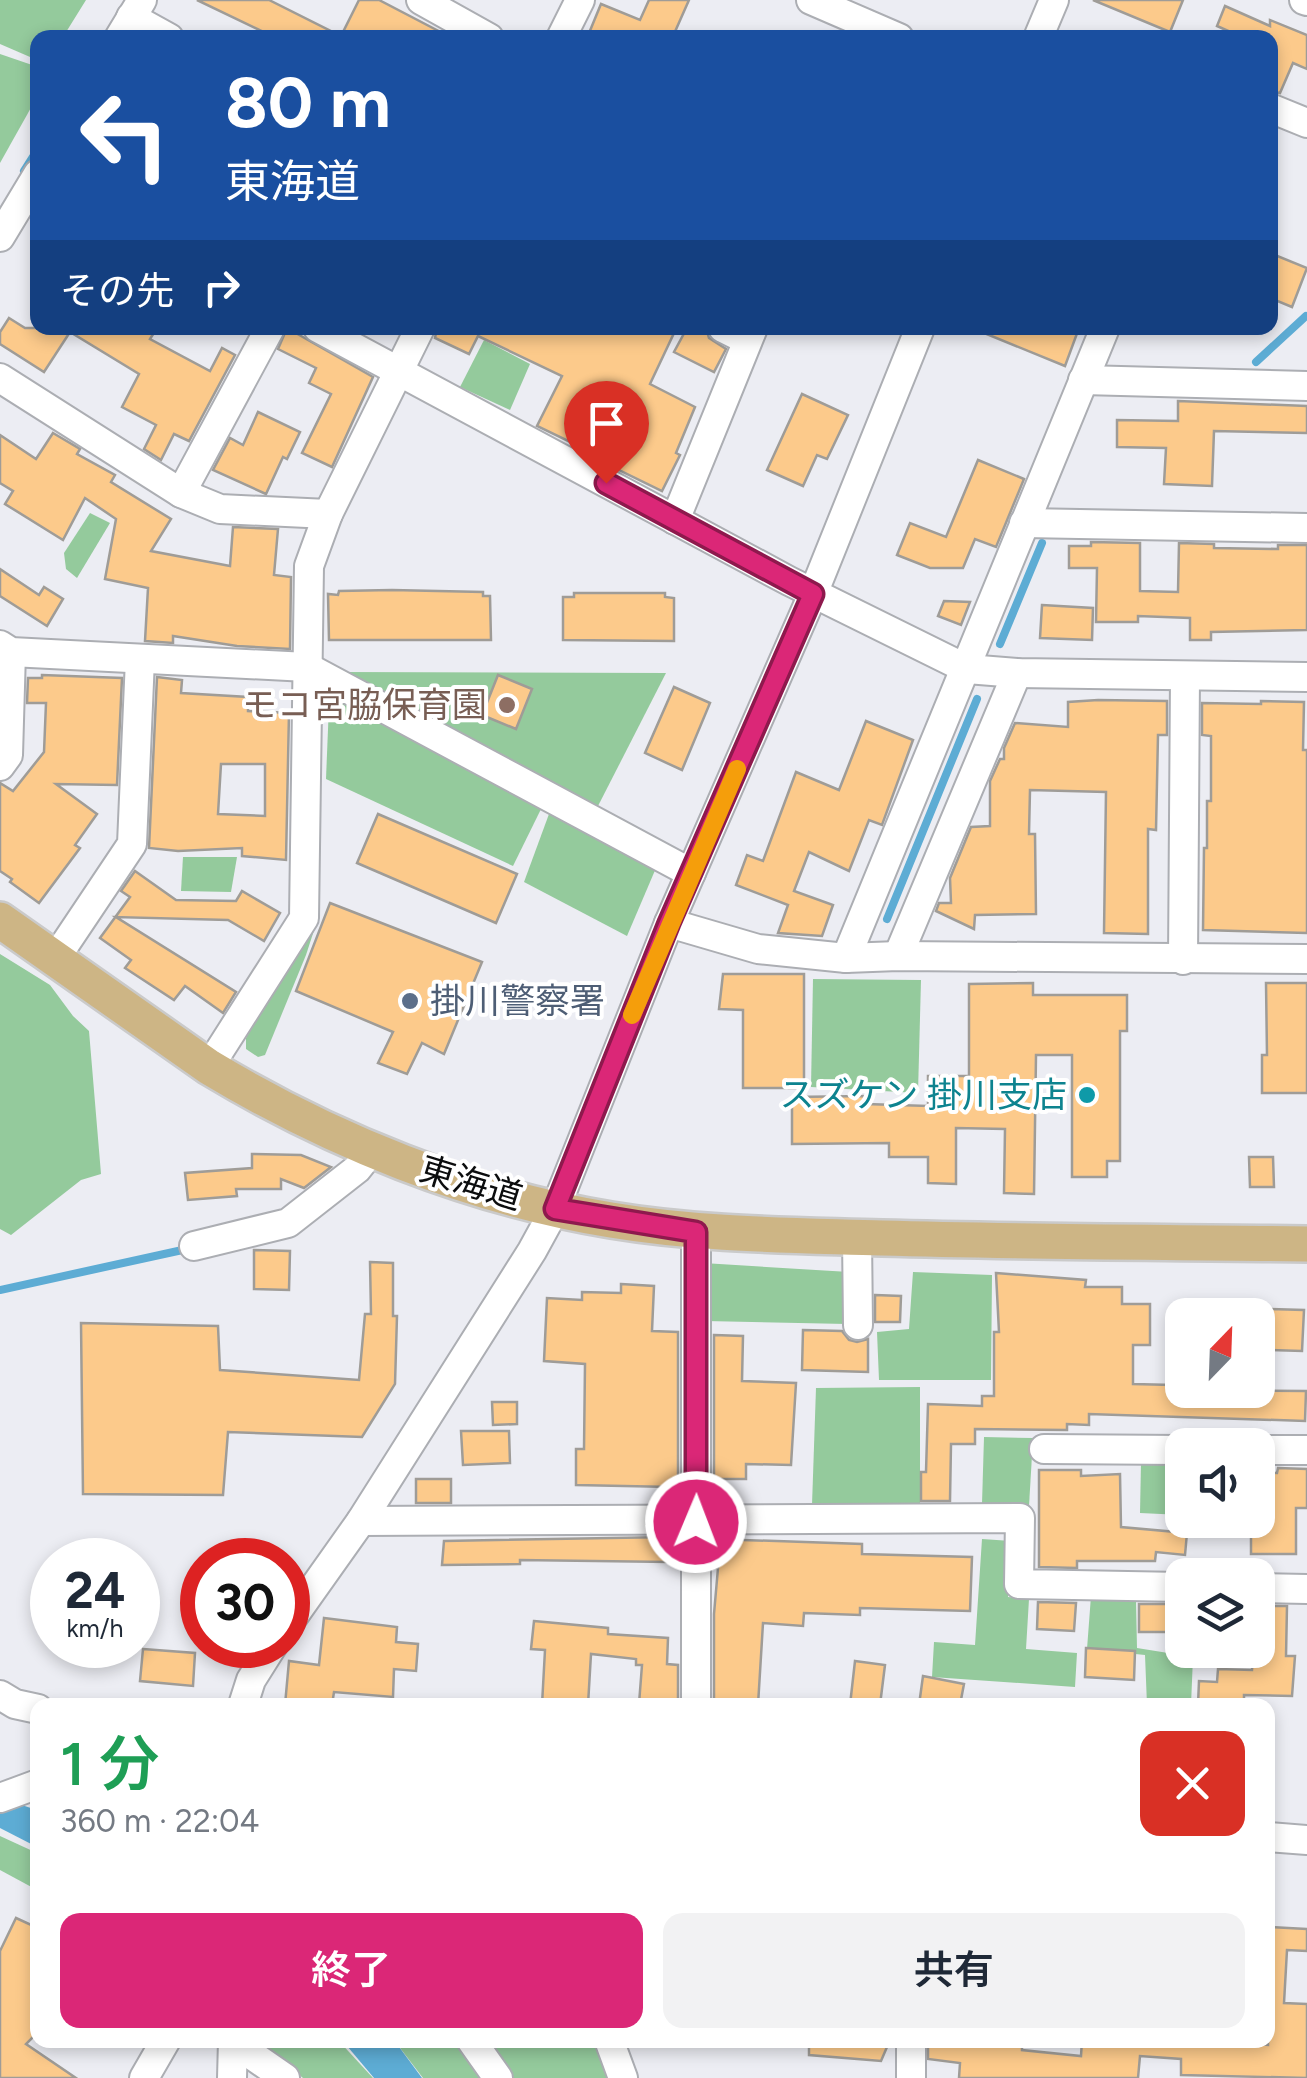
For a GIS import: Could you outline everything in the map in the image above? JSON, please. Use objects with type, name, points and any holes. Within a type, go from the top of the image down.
[{"type":"main road","name":"東海道","points":[[0,920],[209,1067],[260,1097],[409,1164],[555,1209],[696,1232],[1307,1244]]},
{"type":"street","points":[[420,0],[474,30]]},
{"type":"street","points":[[565,30],[580,0]]},
{"type":"street","points":[[810,0],[875,30]]},
{"type":"street","points":[[1041,30],[1054,0]]},
{"type":"street","points":[[131,18],[154,30]]},
{"type":"street","points":[[1278,111],[1307,123]]},
{"type":"street","points":[[0,237],[30,187]]},
{"type":"street","points":[[180,493],[266,335]]},
{"type":"street","points":[[331,335],[813,594],[967,669],[1307,677]]},
{"type":"street","points":[[209,1067],[304,918],[309,566],[328,514],[416,335]]},
{"type":"street","points":[[675,520],[740,335]]},
{"type":"street","points":[[310,1593],[361,1521],[555,1209],[669,923],[813,594],[917,335]]},
{"type":"street","points":[[846,958],[1102,335]]},
{"type":"street","points":[[0,378],[180,493],[220,509],[328,514]]},
{"type":"street","points":[[1083,380],[1307,386]]},
{"type":"street","points":[[1024,522],[1307,528]]},
{"type":"street","points":[[0,766],[8,755],[5,648],[307,667],[692,873]]},
{"type":"street","points":[[55,959],[132,844],[140,659]]},
{"type":"street","points":[[898,956],[1016,673]]},
{"type":"street","points":[[1183,960],[1185,676]]},
{"type":"street","points":[[669,923],[758,948],[846,958],[1307,959]]},
{"type":"street","points":[[194,1246],[288,1223],[356,1168],[373,1149]]},
{"type":"street","points":[[696,1232],[696,1698]]},
{"type":"street","points":[[858,1237],[858,1325]]},
{"type":"street","points":[[1044,1449],[1165,1450]]},
{"type":"street","points":[[1275,1450],[1307,1450]]},
{"type":"street","points":[[361,1521],[1020,1518],[1019,1584],[1165,1587]]},
{"type":"street","points":[[1275,1588],[1307,1589]]},
{"type":"street","points":[[246,1698],[259,1668]]},
{"type":"street","points":[[0,1694],[15,1704],[30,1707]]},
{"type":"street","points":[[0,1798],[30,1787]]},
{"type":"street","points":[[1275,1838],[1307,1840]]},
{"type":"street","points":[[144,2078],[161,2048]]},
{"type":"street","points":[[232,2078],[233,2048]]},
{"type":"street","points":[[243,2048],[286,2078]]},
{"type":"street","points":[[477,2048],[498,2078]]},
{"type":"street","points":[[612,2048],[622,2078]]},
{"type":"street","points":[[910,2048],[911,2078]]},
{"type":"green space","points":[[0,0],[86,0],[67,30],[30,30],[30,57],[0,44]]},
{"type":"green space","points":[[0,54],[30,64],[30,109],[0,163]]},
{"type":"green space","points":[[484,340],[530,364],[510,410],[460,387]]},
{"type":"green space","points":[[90,513],[110,523],[77,578],[66,569],[64,553]]},
{"type":"green space","points":[[338,672],[666,673],[598,806]]},
{"type":"green space","points":[[330,680],[543,805],[513,866],[326,779]]},
{"type":"green space","points":[[549,814],[656,868],[627,936],[524,882]]},
{"type":"green space","points":[[183,857],[237,857],[231,892],[181,891]]},
{"type":"green space","points":[[318,918],[265,1055],[258,1057],[246,1049],[246,1038],[313,920]]},
{"type":"green space","points":[[0,954],[50,985],[89,1031],[101,1174],[81,1180],[11,1235],[0,1229]]},
{"type":"green space","points":[[813,979],[921,980],[918,1093],[811,1087]]},
{"type":"green space","points":[[703,1263],[849,1272],[847,1324],[705,1321]]},
{"type":"green space","points":[[913,1272],[992,1275],[991,1380],[879,1380],[877,1332],[909,1329]]},
{"type":"green space","points":[[920,1387],[920,1508],[812,1505],[816,1388]]},
{"type":"green space","points":[[984,1437],[1033,1438],[1029,1506],[982,1504]]},
{"type":"green space","points":[[1141,1463],[1165,1464],[1165,1514],[1140,1513]]},
{"type":"green space","points":[[982,1539],[1011,1541],[1008,1597],[1029,1599],[1026,1649],[1077,1653],[1075,1687],[932,1677],[934,1642],[975,1645]]},
{"type":"green space","points":[[1091,1596],[1136,1601],[1137,1648],[1165,1652],[1165,1668],[1193,1668],[1191,1698],[1147,1698],[1145,1655],[1087,1649]]},
{"type":"green space","points":[[0,1836],[30,1850],[30,1886],[0,1870]]},
{"type":"green space","points":[[268,2048],[345,2048],[373,2078],[303,2078]]},
{"type":"green space","points":[[400,2048],[470,2048],[490,2078],[423,2078]]},
{"type":"green space","points":[[486,2048],[609,2048],[623,2078],[513,2078]]},
{"type":"water","points":[[0,1798],[30,1808],[30,1843],[0,1828]]},
{"type":"water","points":[[349,2048],[400,2048],[422,2078],[374,2078]]},
{"type":"building","points":[[197,0],[269,0],[329,30],[259,30]]},
{"type":"building","points":[[359,0],[379,0],[437,30],[344,30]]},
{"type":"building","points":[[649,0],[689,0],[676,30],[590,30],[601,4],[640,20]]},
{"type":"building","points":[[1093,0],[1183,0],[1171,30]]},
{"type":"building","points":[[1225,6],[1270,26],[1270,20],[1307,35],[1307,69],[1293,63],[1278,93],[1278,30],[1226,30],[1217,26]]},
{"type":"building","points":[[1278,256],[1307,268],[1292,307],[1278,301]]},
{"type":"building","points":[[9,318],[30,328],[30,335],[68,335],[44,372],[0,344],[0,332]]},
{"type":"building","points":[[75,335],[153,335],[150,339],[210,371],[222,348],[235,355],[189,441],[174,434],[161,460],[144,449],[156,425],[122,407],[139,374]]},
{"type":"building","points":[[284,335],[299,335],[373,377],[332,467],[302,453],[331,394],[309,383],[316,368],[278,349]]},
{"type":"building","points":[[436,335],[673,335],[650,384],[695,407],[676,453],[680,455],[662,491],[537,426],[562,376],[478,336],[469,354]]},
{"type":"building","points":[[683,335],[708,335],[726,349],[714,372],[674,352]]},
{"type":"building","points":[[989,335],[1076,335],[1065,366]]},
{"type":"building","points":[[802,394],[848,415],[827,459],[817,455],[803,486],[767,470]]},
{"type":"building","points":[[1178,401],[1307,406],[1307,433],[1214,431],[1212,486],[1164,484],[1166,448],[1117,447],[1117,420],[1178,421]]},
{"type":"building","points":[[258,412],[300,432],[266,494],[213,470],[230,438],[243,445]]},
{"type":"building","points":[[53,433],[80,449],[77,454],[115,475],[111,482],[171,519],[151,551],[230,566],[233,527],[278,529],[274,575],[291,577],[290,649],[173,636],[173,643],[145,641],[148,588],[105,579],[116,519],[85,498],[63,540],[5,504],[13,491],[0,483],[0,435],[36,459]]},
{"type":"building","points":[[978,460],[1024,479],[996,547],[975,539],[963,568],[930,568],[897,555],[910,523],[946,537]]},
{"type":"building","points":[[1091,542],[1140,543],[1140,591],[1178,592],[1179,543],[1278,549],[1278,545],[1307,545],[1307,630],[1211,632],[1211,640],[1190,640],[1190,618],[1138,616],[1138,622],[1096,622],[1097,568],[1069,568],[1069,546],[1091,546]]},
{"type":"building","points":[[0,569],[39,595],[44,587],[63,599],[47,626],[0,596]]},
{"type":"building","points":[[392,590],[483,592],[483,596],[490,596],[491,640],[329,640],[328,594]]},
{"type":"building","points":[[574,593],[665,593],[665,597],[674,598],[674,641],[563,640],[563,597],[574,597]]},
{"type":"building","points":[[944,601],[970,602],[961,625],[938,616]]},
{"type":"building","points":[[1042,605],[1093,608],[1092,640],[1040,638]]},
{"type":"building","points":[[498,675],[532,689],[516,729],[482,715]]},
{"type":"building","points":[[157,677],[182,680],[181,693],[248,697],[248,711],[289,713],[286,860],[242,856],[242,848],[149,848]],"holes":[[[221,764],[265,764],[265,816],[218,814]]]},
{"type":"building","points":[[28,678],[122,678],[117,785],[56,784],[97,814],[75,845],[80,848],[39,903],[0,871],[0,783],[13,791],[44,752],[46,703],[27,703]]},
{"type":"building","points":[[674,687],[710,703],[682,770],[645,753]]},
{"type":"building","points":[[1167,701],[1167,735],[1158,735],[1156,830],[1148,829],[1148,934],[1104,933],[1106,792],[1030,790],[1029,834],[1035,834],[1036,914],[975,915],[974,929],[936,911],[939,903],[951,903],[950,878],[971,827],[990,826],[990,781],[1000,759],[1004,759],[1004,748],[1015,723],[1068,727],[1068,702]]},
{"type":"building","points":[[1304,702],[1307,933],[1203,930],[1211,736],[1202,735],[1202,703]]},
{"type":"building","points":[[866,721],[913,740],[882,825],[869,820],[849,871],[809,852],[794,891],[833,905],[822,936],[778,933],[788,905],[736,885],[747,855],[763,861],[796,772],[839,790]]},
{"type":"building","points":[[378,814],[517,874],[496,923],[357,863]]},
{"type":"building","points":[[135,871],[176,900],[236,901],[242,891],[280,913],[264,941],[228,920],[116,917],[236,992],[223,1013],[185,986],[174,1000],[125,968],[131,960],[100,938],[130,897],[121,891]]},
{"type":"building","points":[[330,903],[482,962],[444,1054],[422,1043],[407,1074],[378,1063],[393,1032],[296,991]]},
{"type":"building","points":[[723,974],[804,974],[804,1088],[743,1088],[743,1010],[719,1009]]},
{"type":"building","points":[[1033,983],[1033,995],[1127,995],[1127,1031],[1120,1031],[1120,1161],[1107,1161],[1107,1177],[1072,1177],[1072,1055],[1036,1055],[1034,1194],[1004,1193],[1005,1129],[956,1128],[956,1184],[928,1183],[928,1157],[889,1157],[889,1143],[792,1144],[792,1097],[866,1096],[866,1104],[928,1106],[928,1076],[969,1076],[969,984]]},
{"type":"building","points":[[1266,983],[1307,983],[1307,1093],[1262,1093],[1262,1055],[1267,1055]]},
{"type":"building","points":[[252,1154],[301,1155],[331,1167],[304,1188],[281,1179],[281,1189],[236,1189],[237,1196],[188,1200],[185,1173],[252,1168]]},
{"type":"building","points":[[1249,1157],[1273,1157],[1274,1187],[1250,1187]]},
{"type":"building","points":[[254,1250],[290,1251],[289,1290],[254,1289]]},
{"type":"building","points":[[370,1262],[393,1263],[393,1316],[397,1316],[395,1384],[362,1437],[228,1432],[223,1495],[83,1494],[81,1323],[218,1326],[220,1370],[359,1380],[365,1314],[371,1314]]},
{"type":"building","points":[[996,1273],[1086,1280],[1085,1287],[1122,1287],[1122,1304],[1150,1304],[1150,1345],[1133,1345],[1133,1384],[1165,1385],[1165,1408],[1275,1408],[1275,1391],[1306,1391],[1305,1421],[1089,1414],[1089,1425],[1067,1424],[1067,1430],[975,1429],[975,1444],[951,1444],[950,1501],[921,1501],[928,1404],[982,1406],[982,1396],[994,1396],[994,1332],[999,1332]]},
{"type":"building","points":[[621,1284],[654,1286],[652,1331],[678,1332],[678,1479],[672,1479],[672,1487],[576,1485],[576,1449],[584,1449],[585,1364],[544,1361],[547,1298],[582,1300],[582,1292],[621,1293]]},
{"type":"building","points":[[875,1295],[901,1296],[900,1322],[875,1322]]},
{"type":"building","points":[[1275,1309],[1304,1310],[1302,1351],[1275,1350]]},
{"type":"building","points":[[803,1330],[842,1331],[849,1340],[857,1342],[868,1339],[868,1372],[802,1370]]},
{"type":"building","points":[[714,1335],[743,1336],[742,1381],[796,1383],[791,1465],[746,1464],[746,1479],[714,1479]]},
{"type":"building","points":[[492,1402],[517,1402],[517,1424],[493,1425]]},
{"type":"building","points":[[461,1431],[509,1431],[510,1463],[463,1465]]},
{"type":"building","points":[[1278,1468],[1307,1469],[1307,1508],[1296,1508],[1296,1554],[1251,1554],[1251,1538],[1275,1538]]},
{"type":"building","points":[[1039,1470],[1081,1470],[1081,1476],[1120,1474],[1121,1527],[1165,1531],[1165,1538],[1187,1538],[1185,1555],[1156,1552],[1155,1561],[1077,1561],[1077,1568],[1039,1567]]},
{"type":"building","points":[[416,1479],[451,1479],[451,1503],[416,1503]]},
{"type":"building","points":[[669,1537],[669,1562],[520,1560],[520,1564],[442,1565],[444,1541]]},
{"type":"building","points":[[714,1539],[862,1544],[862,1554],[972,1557],[970,1611],[860,1608],[860,1615],[804,1613],[803,1626],[763,1623],[758,1698],[714,1698],[718,1568],[714,1568]]},
{"type":"building","points":[[1038,1602],[1076,1603],[1074,1631],[1037,1629]]},
{"type":"building","points":[[1139,1604],[1165,1604],[1165,1632],[1139,1632]]},
{"type":"building","points":[[1275,1606],[1287,1606],[1286,1656],[1295,1656],[1292,1696],[1198,1698],[1199,1681],[1217,1682],[1218,1669],[1275,1668]]},
{"type":"building","points":[[324,1618],[397,1627],[396,1642],[418,1644],[416,1671],[394,1669],[393,1697],[334,1692],[333,1698],[286,1698],[288,1668],[310,1668],[310,1664],[319,1665]]},
{"type":"building","points":[[534,1621],[608,1628],[608,1634],[668,1638],[667,1664],[678,1665],[678,1698],[639,1698],[642,1665],[636,1665],[636,1659],[591,1654],[588,1698],[542,1698],[545,1650],[531,1649]]},
{"type":"building","points":[[1086,1648],[1135,1651],[1134,1680],[1085,1677]]},
{"type":"building","points":[[160,1650],[180,1652],[180,1668],[194,1668],[193,1686],[140,1681],[141,1668],[160,1668]]},
{"type":"building","points":[[855,1661],[885,1665],[881,1698],[851,1698]]},
{"type":"building","points":[[923,1676],[964,1684],[961,1698],[920,1698]]},
{"type":"building","points":[[16,1918],[30,1924],[30,2040],[26,2044],[76,2078],[0,2078],[0,1951]]},
{"type":"building","points":[[1275,1927],[1307,1929],[1307,1951],[1287,1950],[1284,2003],[1307,2004],[1307,2078],[1181,2075],[1181,2059],[1140,2056],[1138,2078],[959,2078],[960,2063],[928,2059],[928,2048],[1022,2048],[1081,2056],[1082,2048],[1275,2048]]},
{"type":"building","points":[[809,2048],[887,2048],[881,2061],[809,2055]]},
{"type":"waterway","points":[[24,171],[30,162]]},
{"type":"waterway","points":[[1256,362],[1306,316]]},
{"type":"waterway","points":[[1000,644],[1042,543]]},
{"type":"waterway","points":[[887,919],[977,699]]},
{"type":"waterway","points":[[0,1290],[187,1249]]},
{"type":"slow traffic","points":[[632,1015],[737,769]]},
{"type":"place","name":"モコ宮脇保育園","points":[[507,705]]},
{"type":"place","name":"掛川警察署","points":[[410,1001]]},
{"type":"place","name":"スズケン 掛川支店","points":[[1087,1095]]},
{"type":"route","points":[[606,483],[813,594],[669,923],[555,1209],[696,1232],[696,1522]]}]
